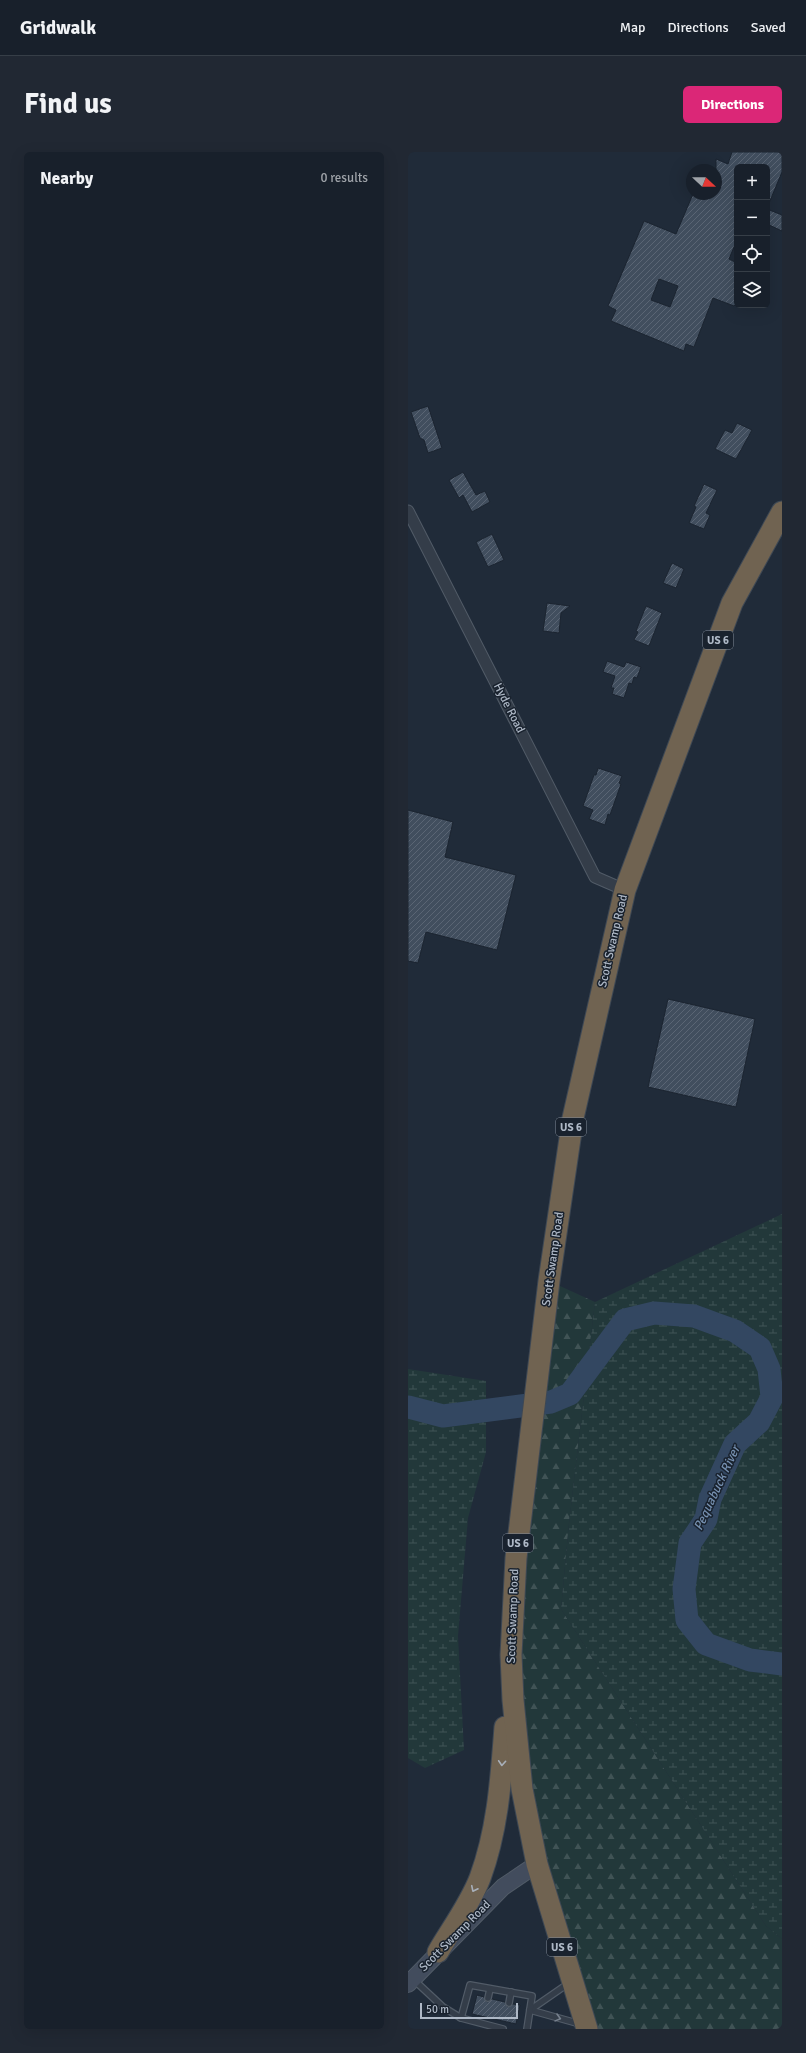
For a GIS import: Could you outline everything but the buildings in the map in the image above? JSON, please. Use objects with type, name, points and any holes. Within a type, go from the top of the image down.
[{"type":"highway","name":"Scott Swamp Road","points":[[537,1864],[522,1789],[516,1748],[511,1655],[516,1558],[538,1368],[572,1118],[625,890],[732,603],[782,512]]},
{"type":"highway","points":[[438,1952],[480,1879],[495,1827],[499,1799],[511,1655]]},
{"type":"highway","name":"US 6","points":[[537,1864],[586,2027]]},
{"type":"main road","name":"Scott Swamp Road","points":[[410,1981],[503,1887],[537,1864]]},
{"type":"street","name":"Hyde Road","points":[[408,511],[595,877],[625,890]]},
{"type":"lane","points":[[410,1981],[443,2007],[461,2018],[503,2029],[505,2022]]},
{"type":"lane","points":[[530,2010],[572,1981]]},
{"type":"lane","points":[[461,2018],[470,1986],[511,1992],[532,1996],[526,2029]]},
{"type":"lane","points":[[488,1998],[490,1989]]},
{"type":"lane","points":[[509,2003],[511,1992]]},
{"type":"lane","points":[[530,2010],[586,2027]]},
{"type":"lane","points":[[482,2024],[484,2016]]},
{"type":"green space","points":[[782,1214],[782,1939],[766,1926],[561,1609],[569,1523],[595,1302]]},
{"type":"green space","points":[[549,1281],[595,1302],[569,1523],[561,1609],[766,1926],[782,1939],[782,2029],[587,2029],[537,1864],[513,1700]]},
{"type":"green space","points":[[408,1369],[486,1381],[486,1452],[468,1518],[458,1636],[464,1750],[425,1768],[408,1758]]},
{"type":"waterway","name":"Pequabuck River","points":[[408,1407],[443,1416],[551,1402],[570,1394],[625,1320],[654,1313],[694,1316],[735,1331],[760,1348],[769,1369],[772,1397],[759,1422],[735,1444],[710,1499],[706,1519],[690,1543],[684,1589],[687,1620],[706,1644],[750,1660],[782,1664]]}]
